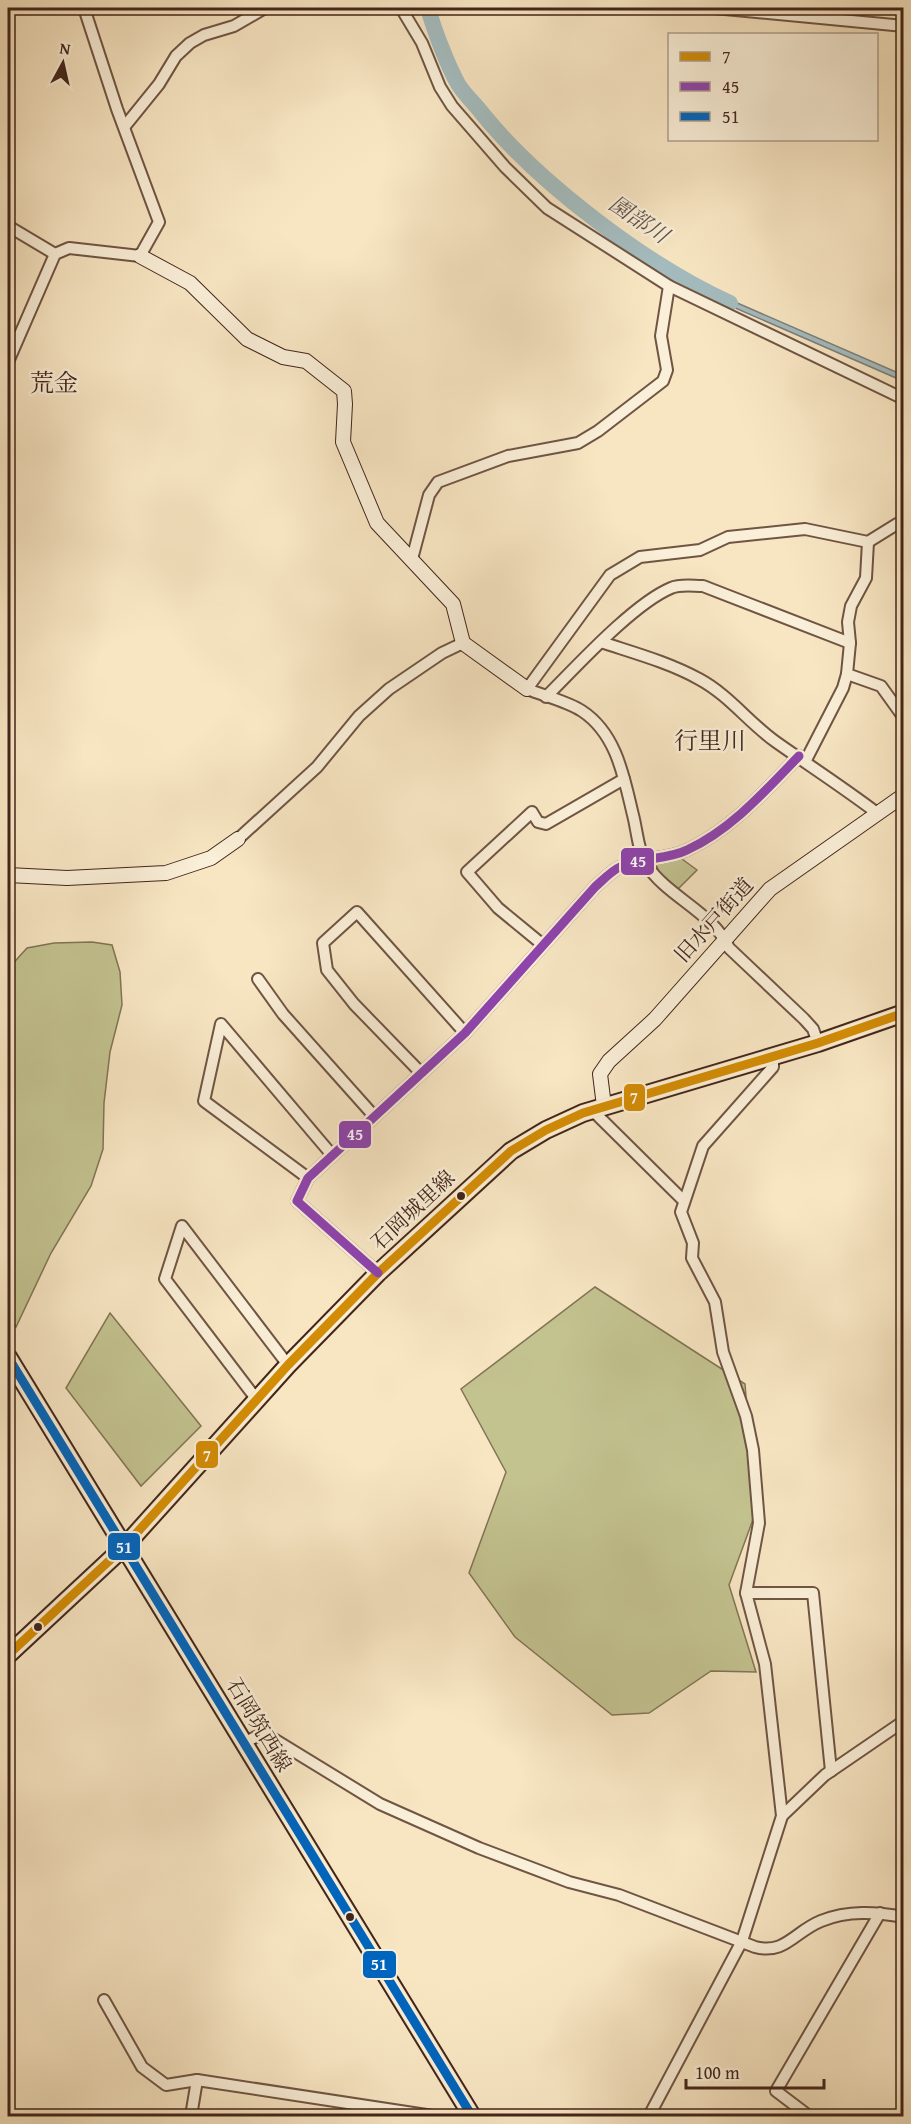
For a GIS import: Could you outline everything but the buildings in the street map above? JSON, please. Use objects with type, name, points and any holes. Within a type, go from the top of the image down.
[{"type":"main road","name":"石岡城里線","points":[[8,1655],[124,1547],[288,1365],[378,1273],[501,1159],[546,1130],[598,1108],[818,1042],[903,1013]]},
{"type":"main road","name":"石岡筑西線","points":[[8,1357],[243,1743],[465,2115]]},
{"type":"street","points":[[84,8],[117,109],[159,222],[140,256]]},
{"type":"street","points":[[125,126],[159,84],[177,56],[190,43],[204,35],[234,26],[265,8]]},
{"type":"street","points":[[401,8],[422,43],[440,87],[452,106],[505,167],[547,208],[669,286],[903,399]]},
{"type":"street","points":[[714,8],[775,10],[903,26]]},
{"type":"street","points":[[8,226],[55,254]]},
{"type":"street","points":[[8,362],[55,254],[69,248],[140,256],[190,283],[247,339],[283,357],[306,361],[344,392],[343,442],[377,522],[453,604],[463,643],[527,689],[582,710],[601,729],[618,755],[644,861],[655,876],[725,939],[729,948],[804,1019],[813,1029],[818,1042]]},
{"type":"street","points":[[412,559],[429,495],[438,482],[508,456],[578,443],[598,431],[663,381],[667,370],[661,336],[669,286]]},
{"type":"street","points":[[527,689],[610,575],[640,557],[700,550],[728,537],[805,530],[868,542],[897,524],[903,524]]},
{"type":"street","points":[[378,1273],[297,1201],[308,1178],[465,1033],[598,884],[619,867],[684,852],[711,838],[802,758],[843,688],[847,674],[850,643],[848,622],[851,606],[866,578],[868,542]]},
{"type":"street","points":[[546,697],[601,642],[652,598],[681,586],[703,586],[850,643]]},
{"type":"street","points":[[601,642],[663,662],[700,679],[722,694],[776,742],[802,758],[877,813]]},
{"type":"street","points":[[8,875],[67,878],[166,873],[211,858],[238,839],[317,767],[359,716],[389,689],[442,653],[463,643]]},
{"type":"street","points":[[847,674],[881,686],[903,718]]},
{"type":"street","points":[[543,945],[498,908],[467,872],[532,812],[538,822],[546,824],[624,779]]},
{"type":"street","name":"旧水戸街道","points":[[598,1108],[600,1074],[609,1061],[655,1019],[770,889],[903,795]]},
{"type":"street","points":[[421,1073],[354,1004],[327,970],[323,943],[348,920],[357,912],[465,1033]]},
{"type":"street","points":[[258,979],[284,1014],[374,1116]]},
{"type":"street","points":[[308,1178],[204,1101],[220,1024],[332,1155]]},
{"type":"street","points":[[649,2116],[742,1941],[782,1816],[765,1664],[746,1593],[759,1523],[753,1450],[746,1416],[723,1352],[715,1302],[692,1258],[693,1243],[681,1212],[702,1146],[773,1067],[773,1056]]},
{"type":"street","points":[[598,1108],[683,1200]]},
{"type":"street","points":[[257,1400],[165,1279],[182,1226],[288,1365]]},
{"type":"street","points":[[746,1593],[813,1593],[831,1771]]},
{"type":"street","points":[[782,1816],[831,1771],[903,1721]]},
{"type":"street","points":[[243,1743],[264,1733],[380,1804],[402,1814],[559,1878],[620,1895],[769,1950],[778,1949],[803,1930],[823,1920],[849,1913],[880,1913],[903,1917]]},
{"type":"street","points":[[809,2116],[776,2091],[880,1913]]},
{"type":"street","points":[[104,2000],[142,2067],[166,2085],[197,2080],[433,2116]]},
{"type":"street","points":[[191,2116],[197,2080]]},
{"type":"green space","points":[[678,856],[697,870],[676,891],[661,877],[655,862]]},
{"type":"green space","points":[[92,942],[112,945],[120,972],[122,1005],[110,1052],[104,1103],[103,1149],[91,1186],[51,1253],[16,1327],[8,1311],[8,969],[27,948],[54,943]]},
{"type":"green space","points":[[595,1287],[745,1384],[755,1514],[729,1585],[756,1672],[711,1671],[649,1713],[612,1715],[515,1637],[469,1573],[506,1472],[461,1389]]},
{"type":"green space","points":[[110,1313],[201,1426],[141,1486],[66,1388]]},
{"type":"water","points":[[712,292],[903,375],[903,381],[710,297]]},
{"type":"waterway","name":"園部川","points":[[428,8],[445,57],[460,88],[532,167],[563,194],[630,245],[665,268],[730,303]]},
{"type":"transit line","name":"45","points":[[378,1273],[297,1201],[308,1178],[465,1033],[607,876],[628,864],[679,853],[703,842],[747,808],[799,756]]},
{"type":"transit line","name":"7","points":[[8,1655],[124,1547],[288,1365],[378,1273],[511,1151],[546,1130],[583,1113],[818,1043],[904,1013]]},
{"type":"transit line","name":"51","points":[[8,1357],[472,2116]]},
{"type":"district","name":"荒金","points":[[54,383]]},
{"type":"district","name":"行里川","points":[[710,741]]}]
